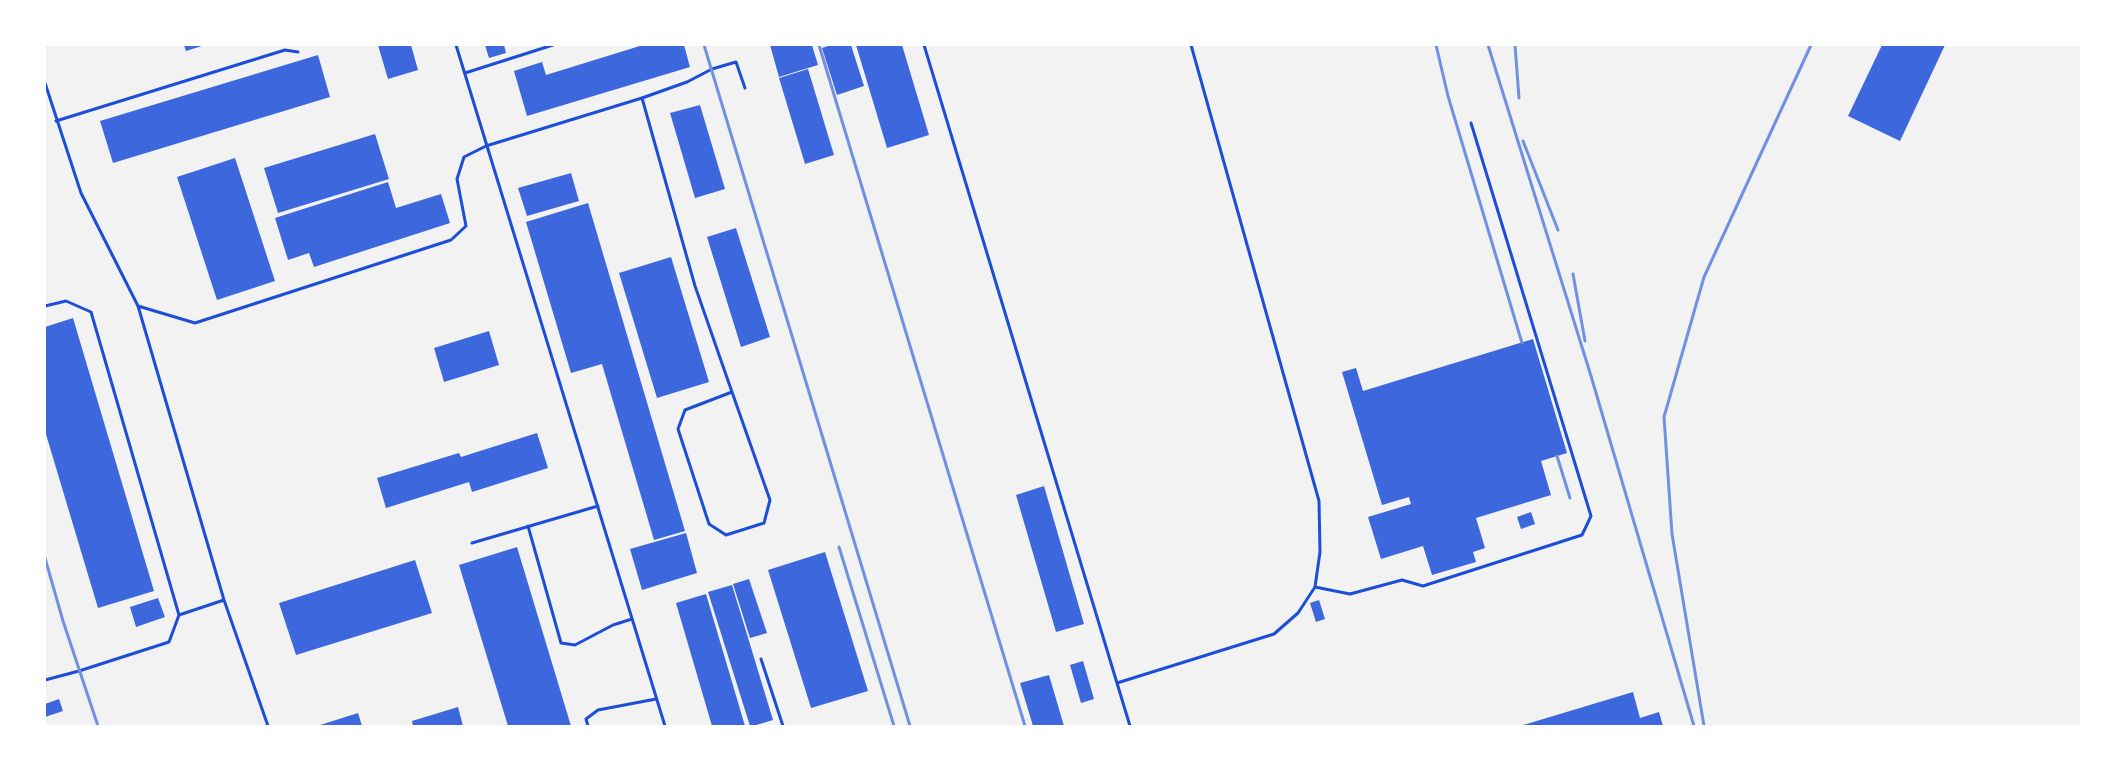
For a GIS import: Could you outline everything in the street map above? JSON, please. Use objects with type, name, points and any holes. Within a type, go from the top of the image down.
[{"type":"lane","points":[[456,45],[665,726]]},
{"type":"lane","points":[[465,72],[553,45]]},
{"type":"lane","points":[[924,45],[1130,726]]},
{"type":"lane","points":[[1117,683],[1274,634],[1298,613],[1315,587],[1320,552],[1318,501],[1191,45]]},
{"type":"lane","points":[[56,121],[285,50],[298,52]]},
{"type":"lane","points":[[138,306],[195,323],[451,240],[466,226],[457,179],[464,157],[486,146],[642,98],[687,82],[712,69],[736,62],[745,88]]},
{"type":"lane","points":[[45,83],[56,121],[81,193],[138,306],[224,600],[268,726]]},
{"type":"lane","points":[[642,98],[695,286],[770,500],[764,522],[726,535],[709,524],[678,429],[685,410],[732,392]]},
{"type":"lane","points":[[1315,587],[1350,594],[1402,580],[1423,586],[1582,535],[1591,516],[1470,123]]},
{"type":"lane","points":[[45,306],[66,301],[91,312],[179,615],[169,642],[79,671],[45,680]]},
{"type":"lane","points":[[472,543],[598,506]]},
{"type":"lane","points":[[528,526],[561,643],[575,645],[613,625],[632,619]]},
{"type":"lane","points":[[179,615],[224,600]]},
{"type":"lane","points":[[761,659],[783,726]]},
{"type":"lane","points":[[588,726],[586,719],[598,710],[656,699]]},
{"type":"building","points":[[184,45],[205,45],[186,51]]},
{"type":"building","points":[[378,45],[411,45],[418,70],[388,79]]},
{"type":"building","points":[[485,45],[504,45],[506,53],[489,58]]},
{"type":"building","points":[[643,45],[684,45],[690,67],[527,116],[514,71],[542,62],[546,75]]},
{"type":"building","points":[[770,45],[812,45],[818,65],[779,77]]},
{"type":"building","points":[[831,45],[851,45],[864,86],[837,95],[822,48]]},
{"type":"building","points":[[856,45],[902,45],[929,135],[887,148]]},
{"type":"building","points":[[1882,45],[1945,45],[1900,141],[1848,116]]},
{"type":"building","points":[[318,55],[330,97],[113,163],[100,121]]},
{"type":"building","points":[[808,69],[834,155],[805,164],[779,78]]},
{"type":"building","points":[[700,105],[725,189],[695,198],[670,113]]},
{"type":"building","points":[[375,134],[389,179],[278,213],[264,168]]},
{"type":"building","points":[[235,158],[275,281],[217,300],[177,177]]},
{"type":"building","points":[[571,173],[579,201],[527,216],[518,188]]},
{"type":"building","points":[[388,182],[396,208],[441,194],[450,223],[314,267],[309,253],[288,260],[275,218]]},
{"type":"building","points":[[588,203],[685,531],[654,540],[602,364],[571,373],[526,222]]},
{"type":"building","points":[[736,228],[770,337],[741,347],[707,237]]},
{"type":"building","points":[[671,257],[709,382],[657,398],[619,273]]},
{"type":"building","points":[[73,318],[154,591],[98,608],[45,431],[45,327]]},
{"type":"building","points":[[489,331],[499,365],[444,382],[434,348]]},
{"type":"building","points":[[1533,339],[1567,453],[1541,461],[1551,495],[1476,518],[1485,548],[1473,552],[1476,562],[1432,575],[1423,546],[1381,559],[1368,517],[1411,504],[1409,497],[1382,505],[1342,372],[1356,368],[1363,391]]},
{"type":"building","points":[[537,433],[548,468],[472,492],[469,482],[386,508],[377,478],[459,453],[461,457]]},
{"type":"building","points":[[1044,486],[1084,624],[1056,632],[1016,495]]},
{"type":"building","points":[[1531,512],[1535,524],[1521,529],[1517,517]]},
{"type":"building","points":[[686,533],[697,573],[642,590],[630,549]]},
{"type":"building","points":[[517,547],[571,726],[508,726],[459,565]]},
{"type":"building","points":[[825,552],[868,691],[811,708],[768,570]]},
{"type":"building","points":[[415,560],[432,613],[296,655],[279,603]]},
{"type":"building","points":[[749,579],[767,633],[750,638],[733,584]]},
{"type":"building","points":[[732,585],[773,720],[753,726],[750,726],[708,592]]},
{"type":"building","points":[[706,594],[745,726],[712,726],[676,603]]},
{"type":"building","points":[[158,598],[165,617],[136,627],[130,607]]},
{"type":"building","points":[[1319,600],[1325,619],[1316,622],[1310,603]]},
{"type":"building","points":[[1083,661],[1094,699],[1081,703],[1070,665]]},
{"type":"building","points":[[1049,675],[1064,726],[1033,726],[1020,683]]},
{"type":"building","points":[[1633,692],[1640,718],[1659,712],[1663,726],[1520,726]]},
{"type":"building","points":[[59,699],[63,711],[45,717],[45,704]]},
{"type":"building","points":[[458,707],[463,726],[413,726],[412,721]]},
{"type":"building","points":[[358,713],[362,726],[317,726]]},
{"type":"railway","points":[[704,45],[910,726]]},
{"type":"railway","points":[[819,45],[1025,726]]},
{"type":"railway","points":[[1436,45],[1448,96],[1522,343]]},
{"type":"railway","points":[[1488,45],[1591,376],[1694,726]]},
{"type":"railway","points":[[1515,45],[1519,98]]},
{"type":"railway","points":[[1704,726],[1672,534],[1664,417],[1704,277],[1811,45]]},
{"type":"railway","points":[[1523,141],[1558,230]]},
{"type":"railway","points":[[1573,274],[1585,341]]},
{"type":"railway","points":[[1557,456],[1570,498]]},
{"type":"railway","points":[[839,547],[894,726]]},
{"type":"railway","points":[[45,558],[63,621],[98,726]]}]
